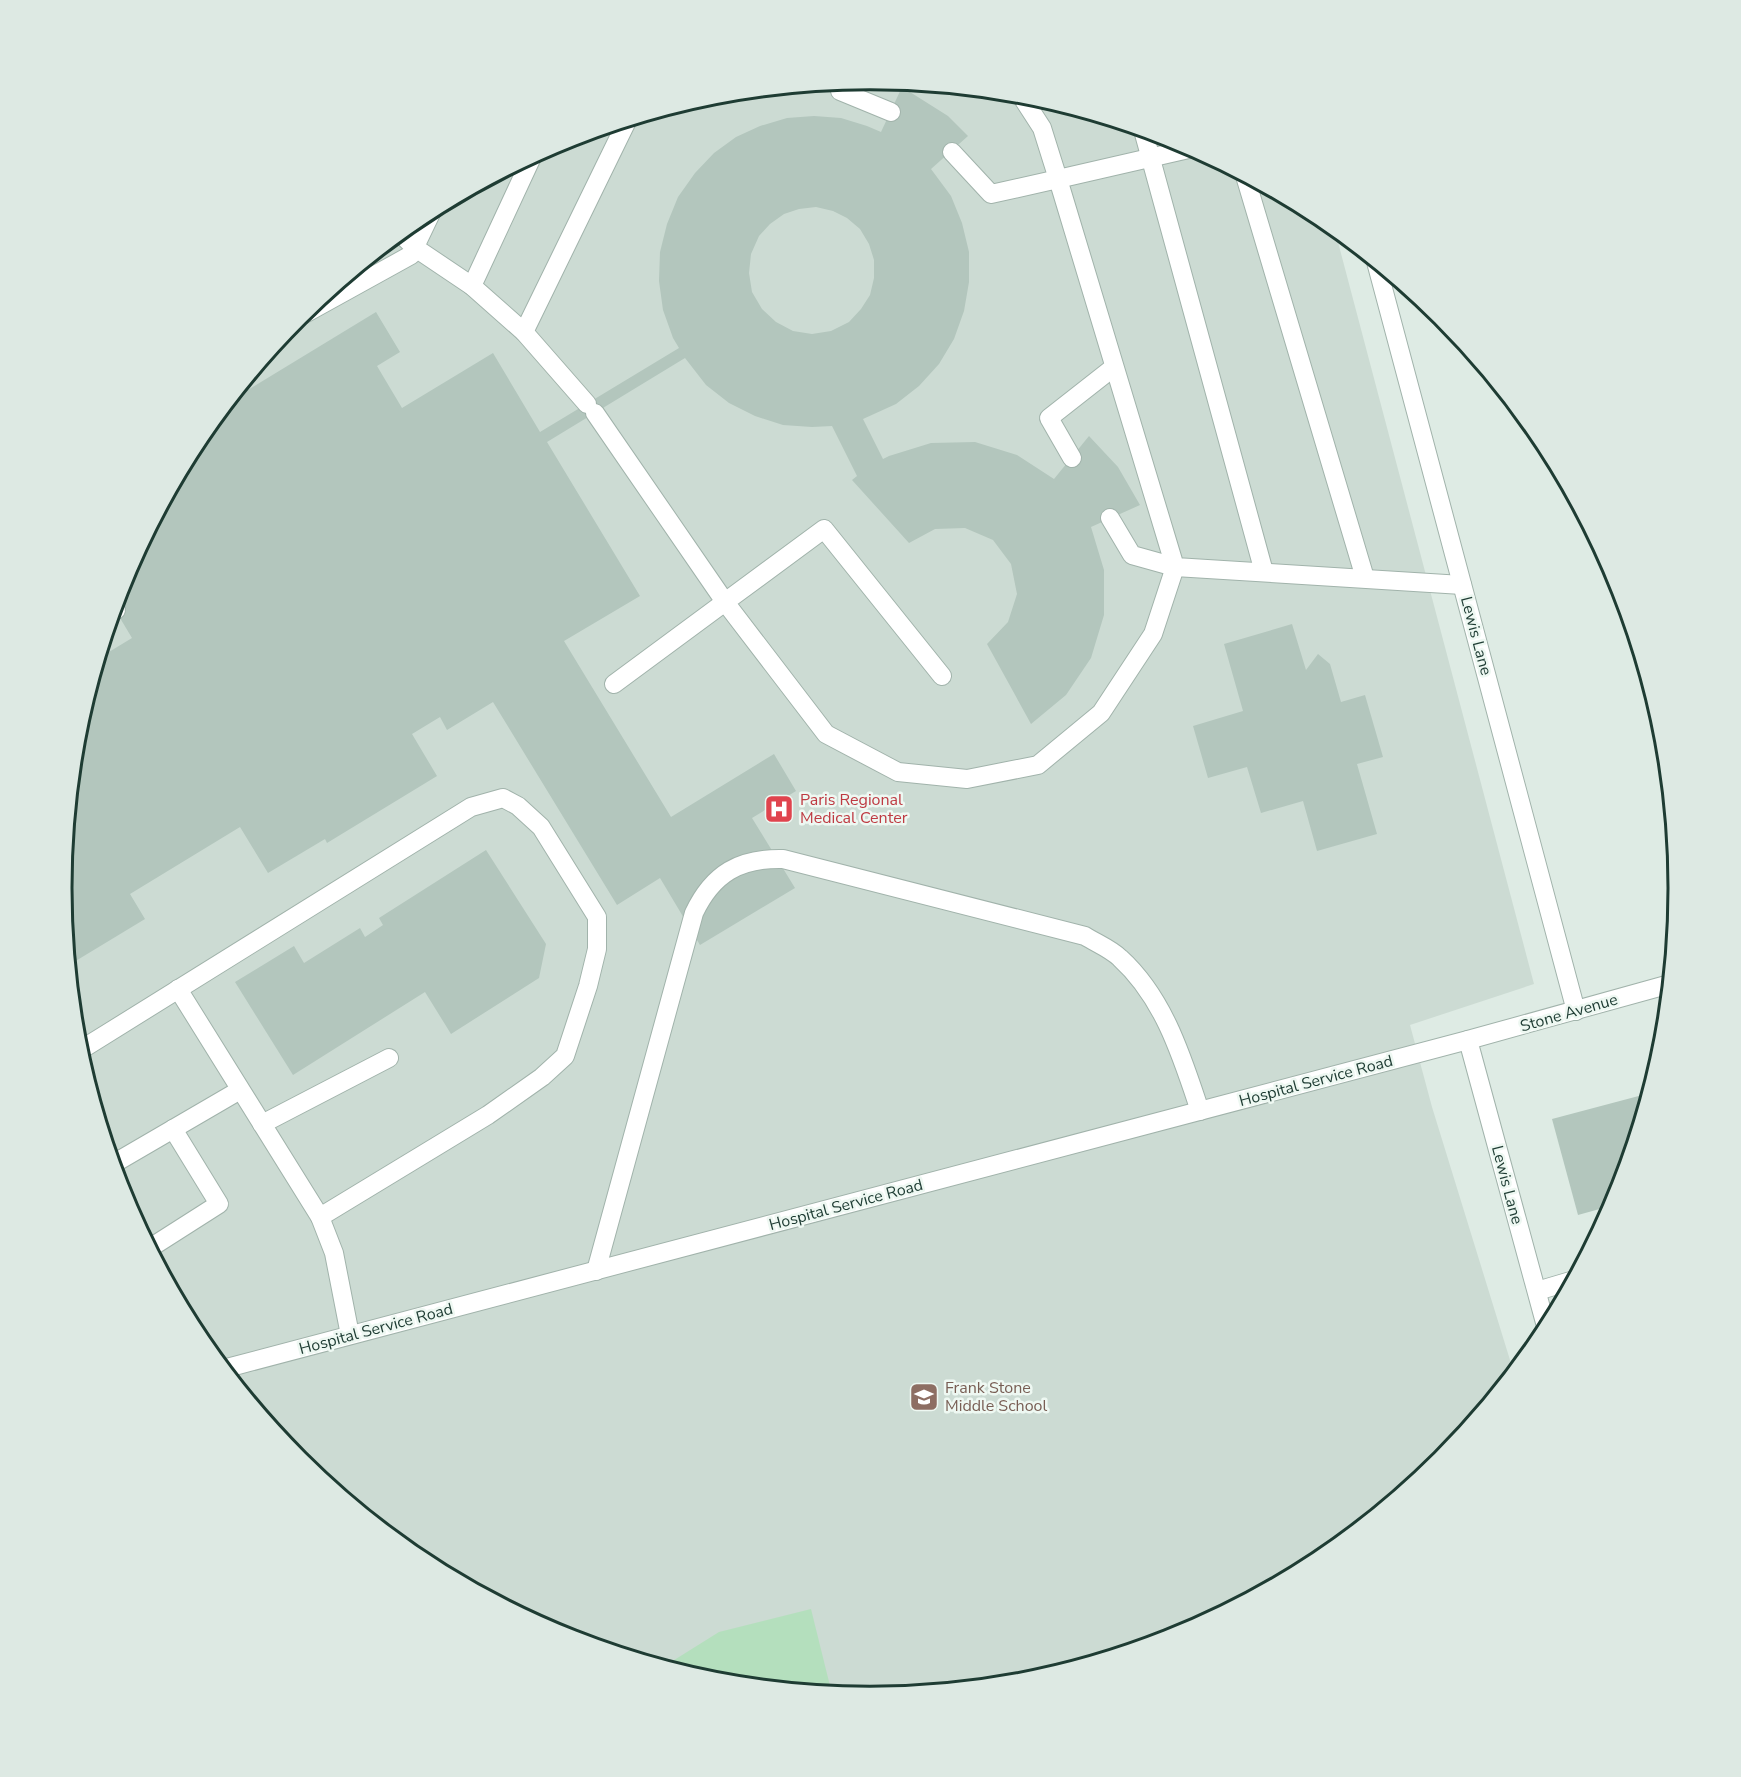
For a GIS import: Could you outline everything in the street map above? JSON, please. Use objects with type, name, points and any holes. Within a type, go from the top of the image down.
[{"type":"street","points":[[840,91],[891,112]]},
{"type":"street","points":[[406,239],[472,286],[524,332],[591,409],[725,602],[826,734],[898,772],[967,778],[1038,765],[1101,712],[1153,634],[1175,567],[1042,128],[1027,105]]},
{"type":"street","points":[[524,332],[623,129]]},
{"type":"street","points":[[1146,139],[1264,572]]},
{"type":"street","points":[[952,152],[991,194],[1177,151]]},
{"type":"street","points":[[472,286],[527,168]]},
{"type":"street","points":[[1248,185],[1365,578]]},
{"type":"street","points":[[334,298],[411,255],[424,227]]},
{"type":"street","name":"Lewis Lane","points":[[1379,273],[1576,1011]]},
{"type":"street","points":[[1072,458],[1049,418],[1114,367]]},
{"type":"street","points":[[1110,518],[1132,555],[1175,567],[1462,585]]},
{"type":"street","points":[[614,684],[824,529],[942,676]]},
{"type":"street","points":[[87,1046],[471,807],[503,798],[518,806],[541,827],[597,917],[597,949],[588,987],[565,1056],[542,1077],[488,1115],[320,1217]]},
{"type":"street","points":[[596,1271],[694,913],[701,898],[718,877],[737,865],[762,858],[783,859],[1085,936],[1119,956],[1159,1007],[1179,1049],[1200,1112]]},
{"type":"street","name":"Stone Avenue","points":[[1468,1041],[1663,986]]},
{"type":"street","points":[[178,989],[320,1217],[334,1254],[350,1335]]},
{"type":"street","name":"Lewis Lane","points":[[1468,1041],[1544,1317]]},
{"type":"street","name":"Hospital Service Road","points":[[231,1367],[1468,1041]]},
{"type":"street","points":[[262,1124],[389,1058]]},
{"type":"street","points":[[120,1160],[240,1090]]},
{"type":"street","points":[[155,1245],[219,1204],[173,1129]]},
{"type":"street","points":[[1536,1291],[1565,1283]]},
{"type":"shaded area","name":"Paris Regional Medical Center","points":[[870,90],[975,97],[1026,105],[1127,132],[1224,172],[1270,197],[1338,242],[1534,984],[1410,1025],[1432,1107],[1511,1364],[1471,1415],[1435,1453],[1357,1522],[1314,1552],[1224,1605],[1127,1645],[1026,1672],[975,1680],[870,1687],[766,1680],[715,1672],[614,1645],[517,1605],[471,1580],[384,1522],[344,1489],[270,1415],[237,1375],[179,1288],[154,1242],[114,1145],[99,1095],[87,1044],[74,941],[72,888],[79,784],[87,733],[114,632],[154,535],[179,489],[237,402],[270,362],[344,288],[384,255],[471,197],[517,172],[614,132],[664,117],[715,105],[818,92]]},
{"type":"green space","points":[[811,1609],[830,1685],[766,1680],[715,1672],[671,1662],[719,1632]]},
{"type":"building","points":[[900,91],[909,91],[948,116],[968,136],[931,169],[951,196],[962,223],[969,252],[969,282],[964,311],[954,339],[939,364],[919,386],[896,404],[863,419],[883,459],[931,443],[975,442],[1017,455],[1054,479],[1089,436],[1118,467],[1140,505],[1091,527],[1104,570],[1104,615],[1091,658],[1066,695],[1031,724],[987,644],[1008,622],[1017,594],[1011,564],[993,540],[965,528],[935,529],[909,543],[852,480],[857,476],[832,426],[783,425],[755,416],[729,403],[706,385],[685,358],[547,442],[640,596],[564,641],[671,817],[774,754],[796,791],[752,818],[795,888],[700,945],[660,878],[617,905],[493,702],[447,730],[440,717],[412,734],[437,776],[327,843],[325,839],[268,873],[240,827],[130,894],[145,919],[76,961],[72,888],[74,836],[87,733],[99,682],[108,653],[132,638],[120,617],[154,535],[207,445],[246,391],[376,312],[400,352],[377,366],[402,408],[493,353],[540,432],[679,348],[663,310],[659,281],[660,252],[667,224],[678,197],[695,173],[714,153],[736,137],[760,126],[787,118],[814,116],[841,118],[881,132]],"holes":[[[816,207],[833,211],[847,218],[860,229],[869,244],[874,260],[874,278],[870,295],[861,309],[849,322],[831,331],[812,334],[793,331],[776,322],[762,309],[752,292],[749,273],[751,254],[759,236],[784,214],[799,209]]]},
{"type":"building","points":[[1292,624],[1306,670],[1318,654],[1330,664],[1341,702],[1365,695],[1383,757],[1357,764],[1377,834],[1317,851],[1303,801],[1261,813],[1247,767],[1208,778],[1193,726],[1243,711],[1224,644]]},
{"type":"building","points":[[486,850],[546,944],[539,978],[451,1034],[425,992],[293,1075],[235,982],[294,946],[304,963],[360,928],[365,937],[383,925],[379,918]]},
{"type":"building","points":[[1642,1095],[1627,1145],[1602,1208],[1578,1215],[1552,1119]]},
{"type":"place","name":"Paris Regional Medical Center","points":[[779,809]]},
{"type":"place","name":"Frank Stone Middle School","points":[[924,1397]]}]
